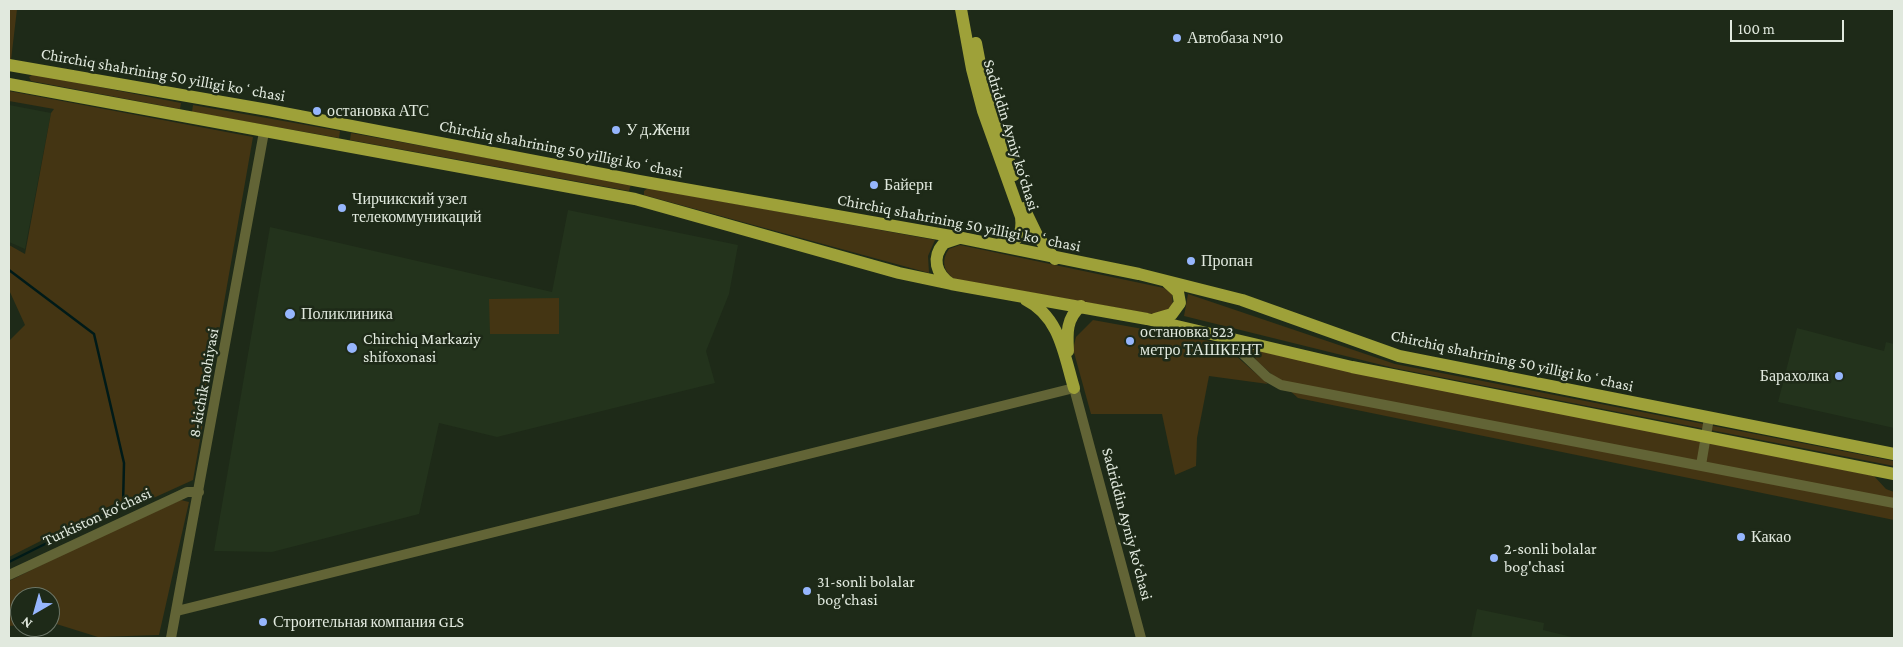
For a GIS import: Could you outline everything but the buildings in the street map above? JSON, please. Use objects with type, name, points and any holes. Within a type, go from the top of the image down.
[{"type":"main road","name":"Sadriddin Ayniy ko‘chasi","points":[[961,9],[972,69],[983,111],[1022,225],[1021,233],[1012,242],[987,244]]},
{"type":"main road","name":"Sadriddin Ayniy ko‘chasi","points":[[968,9],[986,95],[997,121],[1026,213],[1042,244],[1055,259]]},
{"type":"main road","name":"Chirchiq shahrining 50 yilligi koʻchasi","points":[[9,65],[347,125],[639,181],[962,238],[1055,259],[1156,278],[1242,300],[1399,356],[1894,454]]},
{"type":"main road","points":[[23,86],[26,68]]},
{"type":"main road","points":[[9,84],[635,199],[899,273],[1148,319],[1352,367],[1894,474]]},
{"type":"main road","points":[[186,117],[188,96]]},
{"type":"main road","points":[[343,146],[347,125]]},
{"type":"main road","points":[[635,199],[639,181]]},
{"type":"main road","points":[[951,284],[939,273],[937,258],[944,243],[962,238]]},
{"type":"main road","points":[[1148,319],[1169,316],[1176,311],[1180,303],[1179,295],[1175,289],[1167,282],[1156,278]]},
{"type":"main road","points":[[1016,296],[1034,304],[1053,324],[1074,388]]},
{"type":"main road","points":[[1074,388],[1067,336],[1071,319],[1081,306]]},
{"type":"street","name":"8-kichik nohiyasi","points":[[171,638],[264,132]]},
{"type":"street","points":[[1224,336],[1267,377],[1281,385],[1894,503]]},
{"type":"street","points":[[177,611],[1074,388]]},
{"type":"street","name":"Sadriddin Ayniy ko‘chasi","points":[[1074,388],[1141,638]]},
{"type":"street","points":[[1701,465],[1709,418]]},
{"type":"street","name":"Turkiston ko‘chasi","points":[[9,575],[187,492],[199,492]]},
{"type":"shaded area","points":[[9,9],[17,9],[11,60],[9,59]]},
{"type":"shaded area","points":[[33,74],[181,103],[180,109],[31,81],[29,77]]},
{"type":"shaded area","points":[[9,91],[253,137],[193,480],[149,500],[116,503],[9,557],[9,341],[25,325],[9,290],[9,245],[25,254],[51,113],[54,109],[9,101]]},
{"type":"shaded area","points":[[9,105],[51,113],[25,249],[9,242]]},
{"type":"shaded area","points":[[193,105],[340,131],[339,138],[192,112]]},
{"type":"shaded area","points":[[351,133],[631,184],[629,191],[350,140]]},
{"type":"shaded area","points":[[648,188],[935,240],[928,256],[929,273],[644,195],[644,191]]},
{"type":"shaded area","points":[[568,210],[738,245],[729,294],[706,351],[715,383],[497,437],[439,423],[419,514],[272,552],[214,551],[270,227],[552,292]]},
{"type":"shaded area","points":[[960,245],[1164,288],[1172,294],[1173,306],[1158,315],[954,279],[945,269],[944,261],[949,249]]},
{"type":"shaded area","points":[[1188,294],[1395,364],[1894,461],[1894,466],[1394,368],[1184,316]]},
{"type":"shaded area","points":[[559,298],[559,334],[490,334],[489,299]]},
{"type":"shaded area","points":[[1093,320],[1215,342],[1227,348],[1268,384],[1209,376],[1197,438],[1196,466],[1175,475],[1162,414],[1091,414],[1073,349],[1076,337]]},
{"type":"shaded area","name":"Барахолка","points":[[1797,328],[1884,351],[1886,342],[1894,344],[1894,428],[1778,402]]},
{"type":"shaded area","points":[[1249,349],[1874,476],[1886,489],[1894,492],[1894,520],[1298,398],[1257,361]]},
{"type":"shaded area","points":[[181,500],[189,502],[159,635],[98,637],[60,625],[60,587],[10,587],[9,626],[9,581],[90,541]]},
{"type":"shaded area","points":[[1477,609],[1544,623],[1543,630],[1576,638],[1471,638]]},
{"type":"waterway","points":[[9,270],[94,334],[124,463],[123,505],[9,562]]},
{"type":"place","name":"Автобаза №10","points":[[1177,38]]},
{"type":"place","name":"остановка АТС","points":[[317,111]]},
{"type":"place","name":"У д.Жени","points":[[616,130]]},
{"type":"place","name":"Байерн","points":[[874,185]]},
{"type":"place","name":"Чирчикский узел телекоммуникаций","points":[[342,208]]},
{"type":"place","name":"Пропан","points":[[1191,261]]},
{"type":"place","name":"Поликлиника","points":[[290,314]]},
{"type":"place","name":"остановка 523 метро ТАШКЕНТ","points":[[1130,341]]},
{"type":"place","name":"Chirchiq Markaziy shifoxonasi","points":[[352,348]]},
{"type":"place","name":"Барахолка","points":[[1839,376]]},
{"type":"place","name":"Какао","points":[[1741,537]]},
{"type":"place","name":"2-sonli bolalar bog'chasi","points":[[1494,558]]},
{"type":"place","name":"31-sonli bolalar bog'chasi","points":[[807,591]]},
{"type":"place","name":"Строительная компания GLS","points":[[263,622]]}]
